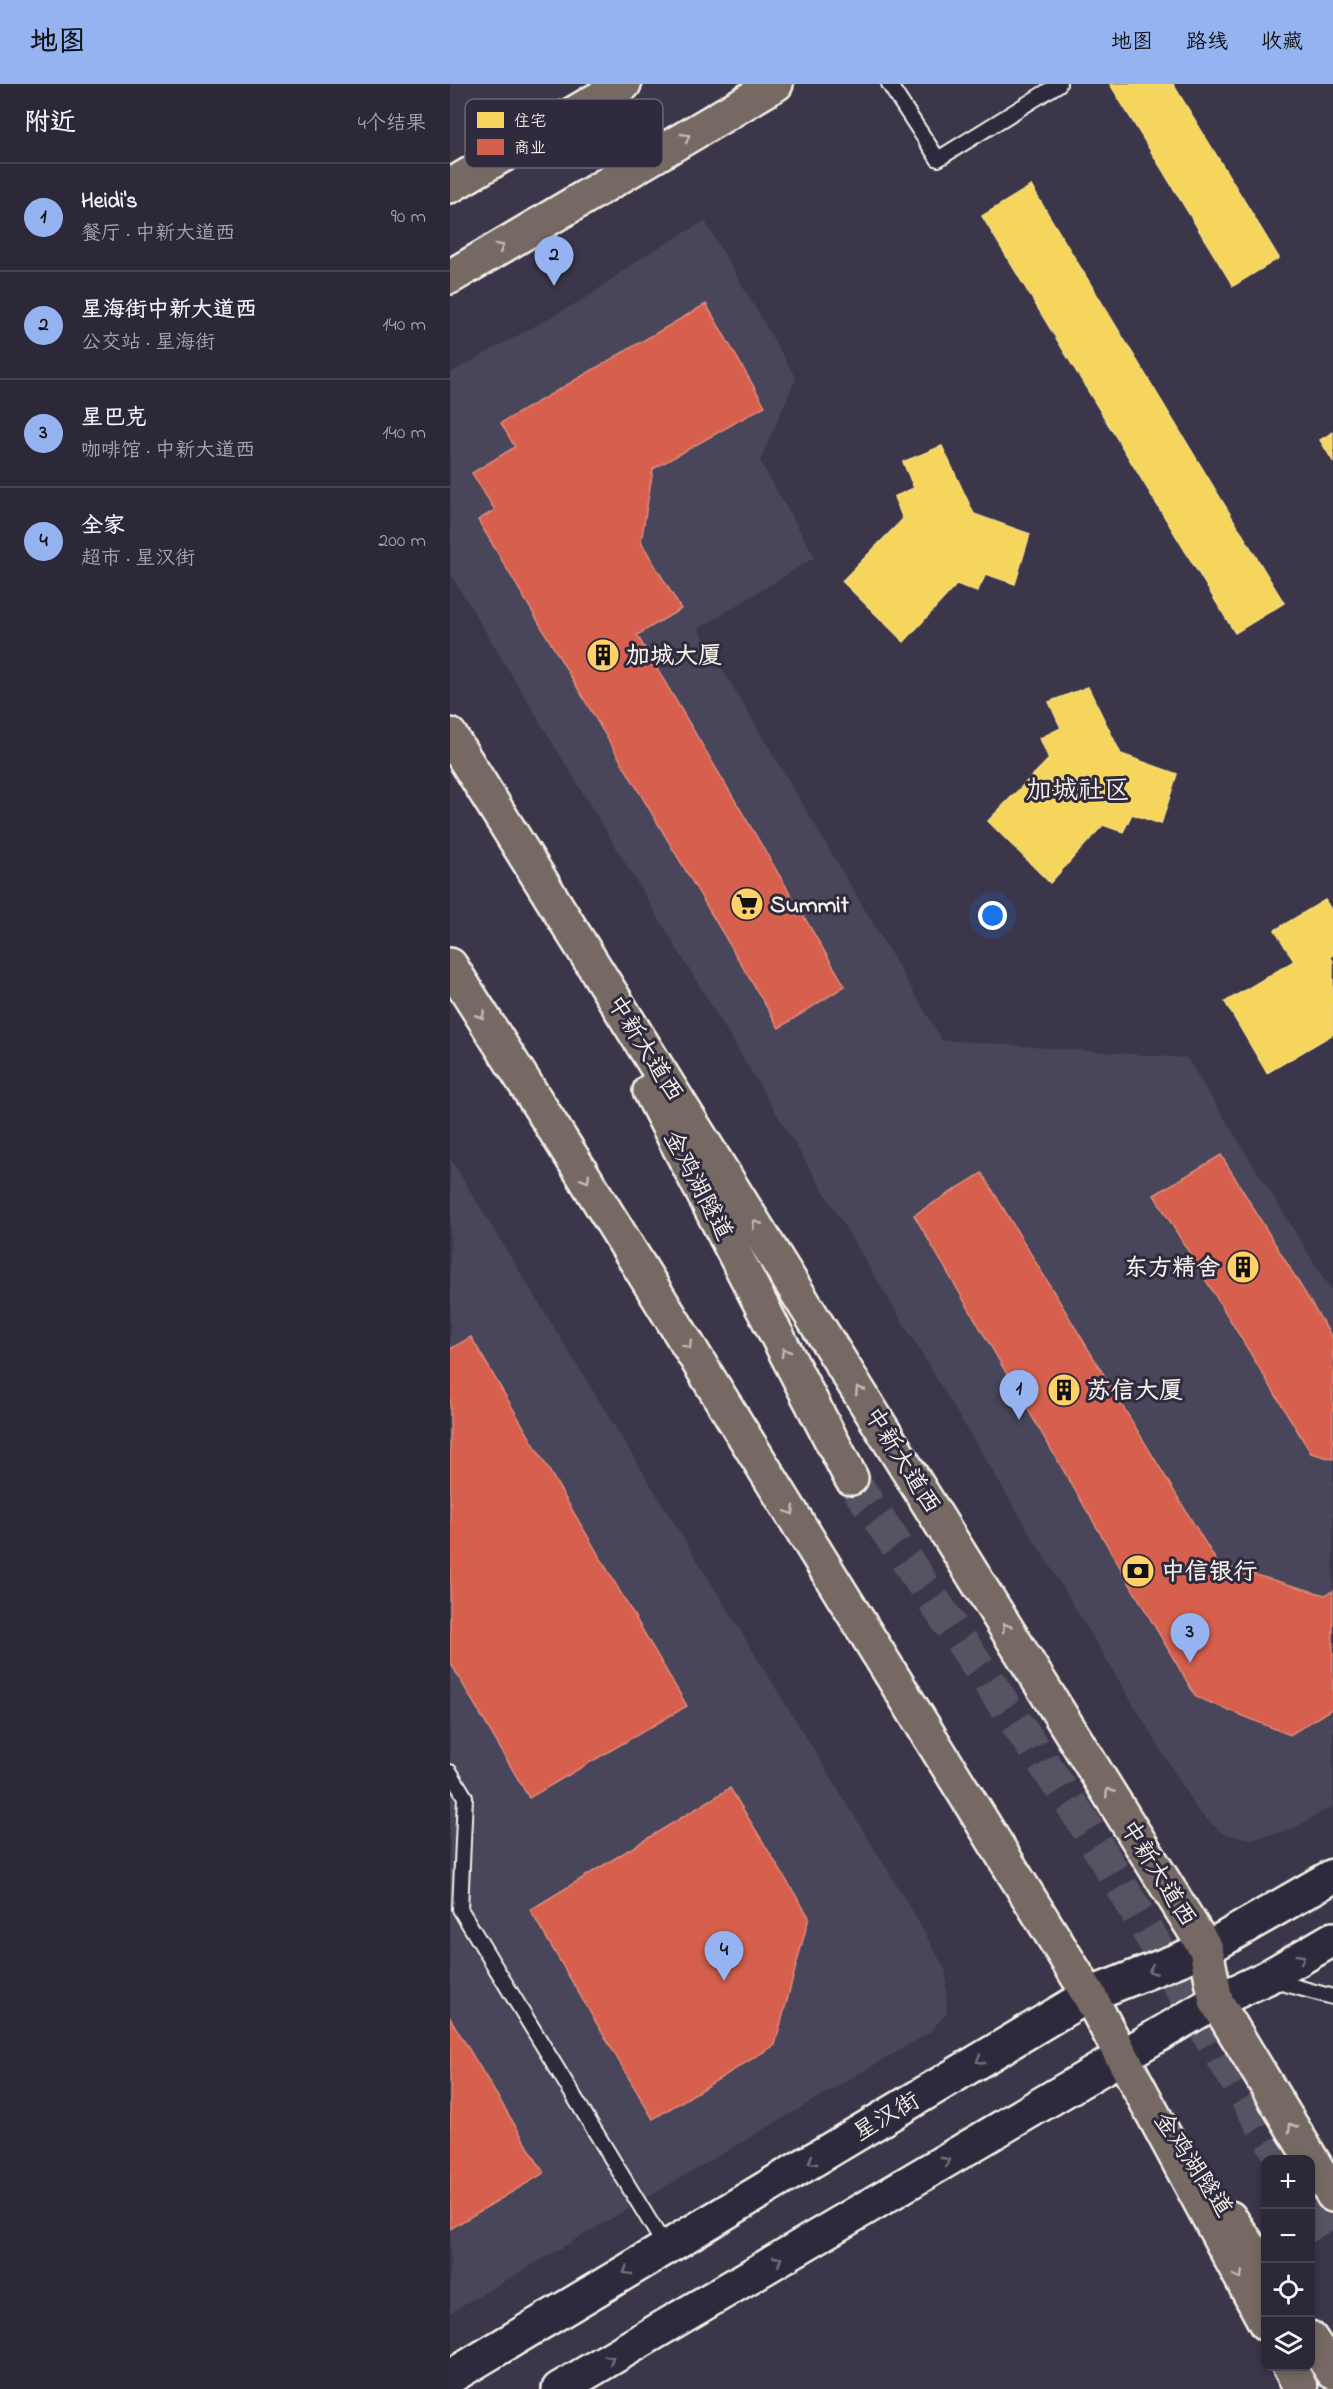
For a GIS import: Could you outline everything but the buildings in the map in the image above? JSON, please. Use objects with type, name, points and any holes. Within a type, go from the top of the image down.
[{"type":"main road","points":[[598,99],[624,84]]},
{"type":"main road","points":[[663,151],[776,84]]},
{"type":"main road","points":[[450,186],[481,168]]},
{"type":"main road","points":[[450,277],[634,168]]},
{"type":"main road","name":"中新大道西","points":[[450,735],[1206,1949],[1216,2001],[1333,2195]]},
{"type":"main road","name":"金鸡湖隧道","points":[[529,861],[851,1478]]},
{"type":"main road","points":[[450,965],[580,1170],[1089,1995],[1262,2317]]},
{"type":"main road","name":"星汉街","points":[[450,2377],[1089,1995],[1206,1949],[1333,1876]]},
{"type":"main road","points":[[559,2389],[1216,2001],[1266,1978],[1333,1939]]},
{"type":"main road","name":"金鸡湖隧道","points":[[1122,2058],[1261,2264]]},
{"type":"main road","points":[[1315,2344],[1333,2372]]},
{"type":"main road","points":[[1291,2371],[1301,2389]]},
{"type":"lane","points":[[889,84],[938,159],[1059,84]]},
{"type":"lane","points":[[450,1772],[465,1797],[460,1909],[666,2248]]},
{"type":"lane","points":[[1266,1978],[1333,1997]]},
{"type":"shaded area","points":[[705,221],[796,378],[760,461],[815,557],[699,629],[942,1040],[1187,1058],[1333,1293],[1333,1806],[1293,1829],[1253,1839],[1223,1834],[1197,1810],[450,573],[450,373],[589,296],[642,257]]},
{"type":"shaded area","points":[[450,1158],[909,1905],[946,1971],[947,2013],[929,2033],[450,2313]]},
{"type":"tunnel","points":[[851,1478],[1082,1820],[1280,2155]]},
{"type":"tunnel","points":[[1312,2209],[1333,2243]]},
{"type":"place","name":"星海街中新大道西","points":[[554,286]]},
{"type":"place","name":"加城大厦","points":[[603,655]]},
{"type":"place","name":"Summit","points":[[747,904]]},
{"type":"place","name":"东方精舍","points":[[1243,1267]]},
{"type":"place","name":"苏信大厦","points":[[1064,1390]]},
{"type":"place","name":"Heidi's","points":[[1019,1420]]},
{"type":"place","name":"中信银行","points":[[1138,1571]]},
{"type":"place","name":"星巴克","points":[[1190,1663]]},
{"type":"place","name":"全家","points":[[724,1981]]},
{"type":"district","name":"加城社区","points":[[1078,789]]}]
